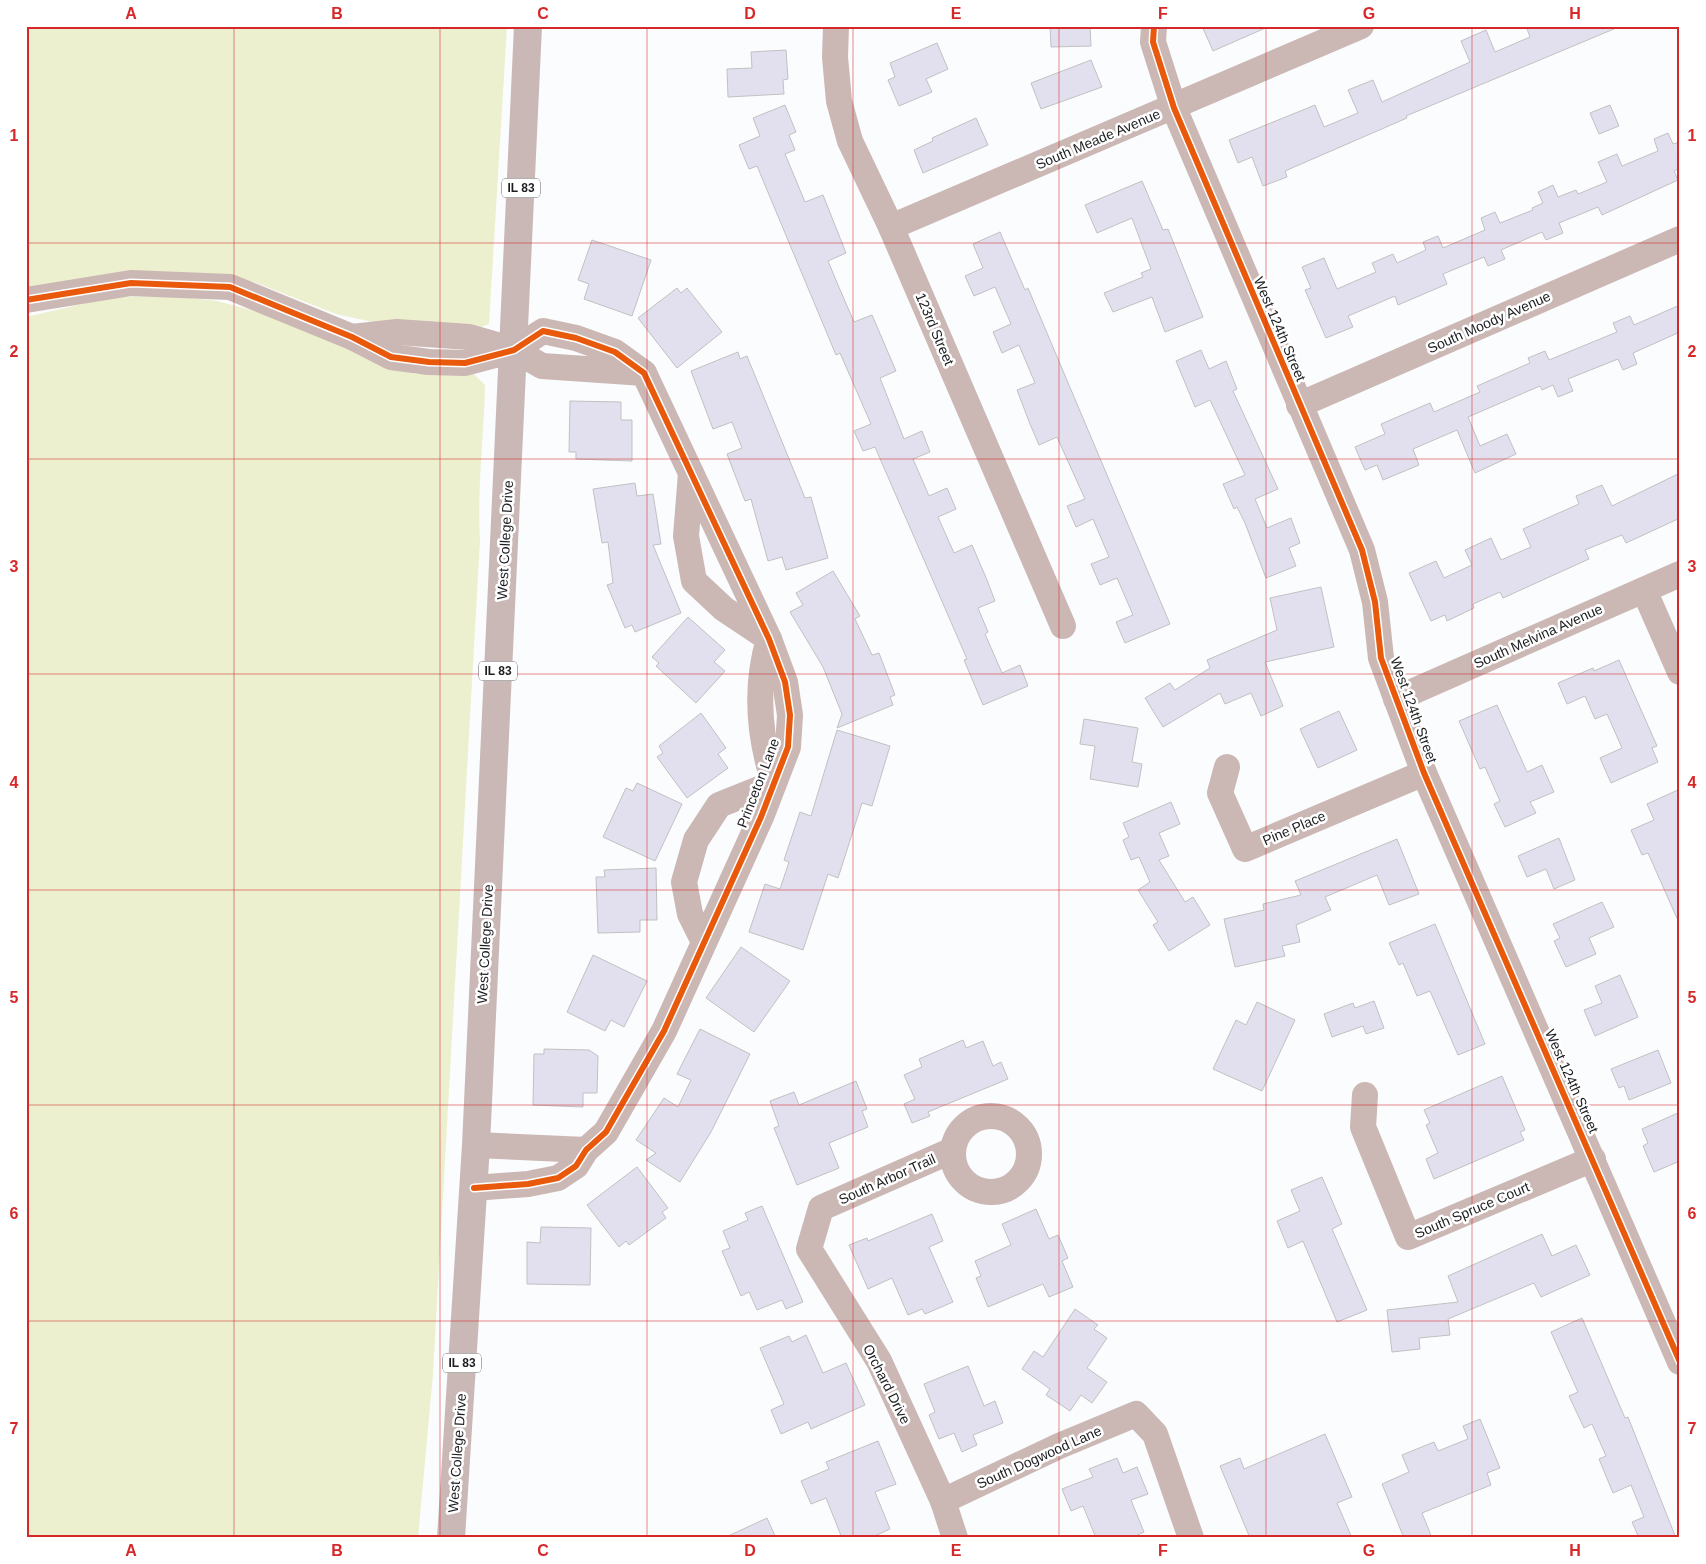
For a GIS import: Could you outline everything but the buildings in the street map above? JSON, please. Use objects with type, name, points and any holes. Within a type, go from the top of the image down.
[{"type":"main road","name":"IL 83","points":[[514,350],[528,26]]},
{"type":"main road","name":"West College Drive","points":[[451,1538],[474,1188],[514,350]]},
{"type":"street","name":"123rd Street","points":[[836,26],[835,56],[839,101],[850,141],[891,227],[1064,626]]},
{"type":"street","name":"West 124th Street","points":[[1154,26],[1153,42],[1174,108],[1298,405],[1362,550],[1374,593],[1381,658],[1424,773],[1680,1362]]},
{"type":"street","name":"South Meade Avenue","points":[[891,227],[1174,108],[1360,26]]},
{"type":"street","name":"South Moody Avenue","points":[[1298,405],[1680,239]]},
{"type":"street","points":[[26,300],[131,284],[230,287],[352,337],[397,332],[469,337],[514,350],[542,366],[644,373],[769,638]]},
{"type":"street","points":[[691,473],[686,536],[694,580],[724,609],[769,638]]},
{"type":"street","name":"South Melvina Avenue","points":[[1396,699],[1680,574]]},
{"type":"street","points":[[1644,590],[1680,672]]},
{"type":"street","name":"Princeton Lane","points":[[474,1188],[528,1184],[558,1178],[576,1166],[586,1150],[606,1132],[664,1031],[703,940],[761,817],[774,783],[764,752],[761,719],[761,666],[769,638]]},
{"type":"street","name":"Pine Place","points":[[1227,767],[1220,793],[1245,849],[1424,773]]},
{"type":"street","name":"Princeton Lane","points":[[703,940],[690,914],[684,882],[696,840],[719,806],[774,783]]},
{"type":"street","name":"South Spruce Court","points":[[1365,1095],[1363,1127],[1408,1237],[1593,1159]]},
{"type":"street","points":[[476,1145],[586,1150]]},
{"type":"street","name":"South Arbor Trail","points":[[821,1208],[953,1150]]},
{"type":"street","name":"Orchard Drive","points":[[821,1208],[809,1249],[879,1362],[943,1501],[955,1538]]},
{"type":"street","name":"South Dogwood Lane","points":[[943,1501],[1059,1446],[1136,1414],[1155,1434],[1191,1538]]},
{"type":"green space","points":[[26,26],[507,26],[489,324],[473,330],[382,324],[336,314],[254,282],[185,273],[26,290]]},
{"type":"green space","points":[[163,295],[217,301],[281,318],[342,343],[383,367],[416,374],[474,374],[485,385],[479,501],[480,540],[433,1374],[418,1538],[26,1538],[26,317],[108,298]]},
{"type":"cycle path","points":[[1154,26],[1153,42],[1174,108],[1362,550],[1375,602],[1381,658],[1424,773],[1680,1362]]},
{"type":"cycle path","points":[[26,300],[131,283],[230,287],[352,337],[391,357],[429,362],[465,363],[514,350],[543,331],[576,338],[615,352],[644,373],[769,639],[785,682],[790,715],[788,747],[761,817],[664,1031],[606,1132],[586,1150],[576,1166],[558,1178],[528,1184],[474,1188]]}]
